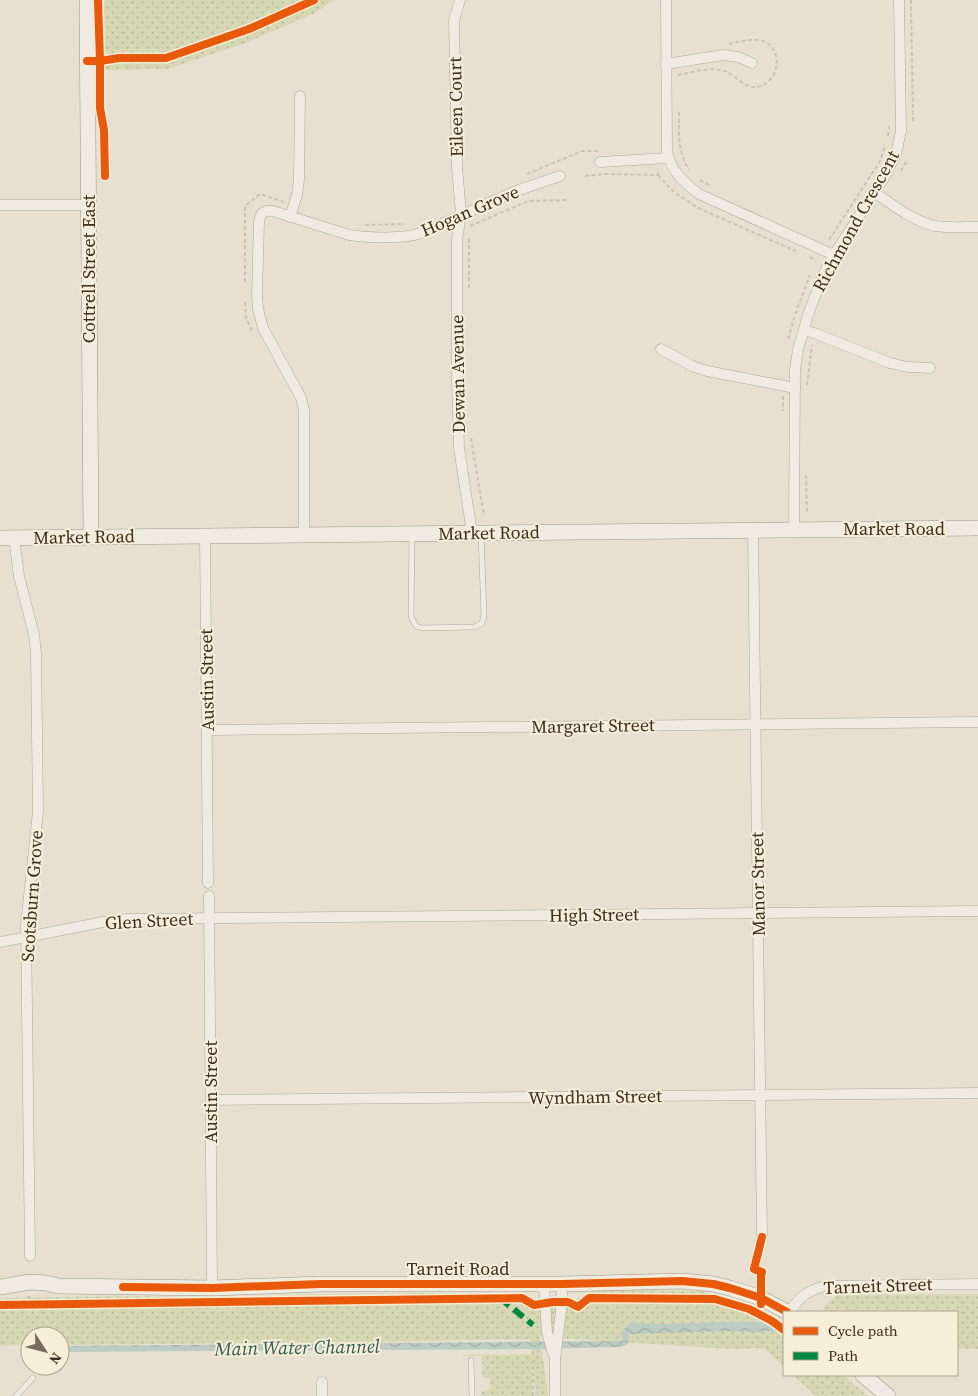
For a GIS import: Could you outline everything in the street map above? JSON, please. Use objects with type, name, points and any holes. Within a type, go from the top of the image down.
[{"type":"street","name":"Cottrell Street East","points":[[86,0],[91,537]]},
{"type":"street","name":"Eileen Court","points":[[460,0],[454,20],[457,166],[461,214]]},
{"type":"street","points":[[666,0],[667,140],[668,158],[673,170],[699,194],[834,255]]},
{"type":"street","name":"Richmond Crescent","points":[[794,530],[795,370],[798,348],[822,275],[893,162],[896,154],[901,131],[899,0]]},
{"type":"street","points":[[666,64],[724,55],[752,62]]},
{"type":"street","points":[[290,217],[299,180],[300,96]]},
{"type":"street","points":[[600,162],[668,158]]},
{"type":"street","name":"Hogan Grove","points":[[304,536],[303,404],[295,385],[263,328],[258,309],[259,218],[268,210],[349,235],[415,235],[516,191],[560,176]]},
{"type":"street","points":[[874,192],[911,216],[929,224],[947,227],[978,227]]},
{"type":"street","points":[[0,205],[89,205]]},
{"type":"street","name":"Dewan Avenue","points":[[461,214],[457,249],[459,448],[477,533]]},
{"type":"street","points":[[804,330],[890,362],[907,367],[930,368]]},
{"type":"street","points":[[661,349],[674,357],[706,370],[795,388]]},
{"type":"street","name":"Market Road","points":[[7,538],[978,528]]},
{"type":"street","name":"Manor Street","points":[[753,530],[762,1237]]},
{"type":"street","name":"Austin Street","points":[[205,536],[208,883]]},
{"type":"street","name":"Scotsburn Grove","points":[[7,538],[19,576],[34,636],[36,653],[38,811],[26,925],[30,1256]]},
{"type":"street","name":"Margaret Street","points":[[208,730],[978,722]]},
{"type":"street","name":"Austin Street","points":[[209,896],[212,1288]]},
{"type":"street","name":"High Street","points":[[209,919],[978,911]]},
{"type":"street","name":"Glen Street","points":[[0,942],[117,920],[209,919]]},
{"type":"street","name":"Wyndham Street","points":[[211,1100],[978,1093]]},
{"type":"street","name":"Tarneit Road","points":[[3,1287],[30,1282],[58,1286],[212,1288],[320,1284],[562,1284],[682,1281],[713,1284],[747,1293],[786,1311]]},
{"type":"street","points":[[544,1284],[547,1332],[555,1360]]},
{"type":"street","points":[[555,1396],[555,1360],[562,1284]]},
{"type":"street","name":"Tarneit Street","points":[[789,1311],[804,1294],[825,1286],[978,1284]]},
{"type":"street","points":[[864,1376],[888,1396]]},
{"type":"street","points":[[322,1382],[322,1396]]},
{"type":"lane","points":[[412,534],[411,617],[416,626],[422,628],[475,627],[482,623],[484,616],[477,533]]},
{"type":"lane","points":[[471,1360],[472,1396]]},
{"type":"lane","points":[[16,1396],[33,1378]]},
{"type":"path","points":[[911,0],[912,128]]},
{"type":"path","points":[[678,62],[678,81]]},
{"type":"path","points":[[679,106],[682,157],[693,174]]},
{"type":"path","points":[[829,240],[880,161],[890,125]]},
{"type":"path","points":[[528,174],[582,151],[604,150]]},
{"type":"path","points":[[585,176],[604,174],[658,175],[656,159]]},
{"type":"path","points":[[900,172],[906,161]]},
{"type":"path","points":[[697,178],[715,189]]},
{"type":"path","points":[[245,282],[245,206],[260,194],[294,205]]},
{"type":"path","points":[[470,226],[528,201],[567,200]]},
{"type":"path","points":[[358,225],[412,224]]},
{"type":"path","points":[[469,293],[470,236]]},
{"type":"path","points":[[246,301],[246,318],[253,334]]},
{"type":"path","points":[[806,391],[814,333]]},
{"type":"path","points":[[471,438],[484,516]]},
{"type":"path","points":[[806,475],[807,513]]},
{"type":"path","points":[[19,1305],[38,1304]]},
{"type":"path","points":[[533,1396],[533,1362],[538,1357],[537,1338]]},
{"type":"green space","points":[[104,0],[334,0],[313,14],[243,44],[167,69],[105,70]]},
{"type":"green space","points":[[596,1290],[702,1291],[783,1329],[783,1366],[764,1348],[730,1349],[540,1337],[548,1396],[535,1396],[530,1339],[70,1345],[70,1326],[20,1326],[20,1345],[0,1346],[0,1298],[135,1296],[242,1298],[310,1294],[431,1293],[526,1294],[538,1302],[573,1301]]},
{"type":"green space","points":[[978,1294],[978,1349],[958,1349],[958,1311],[823,1311],[824,1306],[837,1295]]},
{"type":"green space","points":[[532,1354],[532,1396],[482,1396],[482,1391],[490,1390],[490,1378],[482,1377],[482,1356],[461,1356],[461,1355]]},
{"type":"green space","points":[[794,1376],[844,1376],[868,1396],[816,1396]]},
{"type":"water","name":"Main Water Channel","points":[[631,1322],[652,1324],[783,1322],[783,1330],[759,1332],[629,1334],[628,1344],[621,1347],[70,1352],[70,1346],[617,1341],[622,1340],[623,1334]]},
{"type":"marked path","points":[[500,1298],[533,1325]]},
{"type":"cycle path","points":[[98,0],[100,108],[104,130],[105,176]]},
{"type":"cycle path","points":[[87,61],[119,58],[166,58],[249,29],[314,0]]},
{"type":"cycle path","points":[[761,1304],[762,1272],[754,1269],[762,1237]]},
{"type":"cycle path","points":[[123,1287],[212,1288],[320,1284],[562,1284],[682,1281],[713,1284],[730,1288],[761,1298],[785,1311]]},
{"type":"cycle path","points":[[0,1305],[522,1298],[534,1305],[568,1302],[578,1307],[589,1298],[715,1299],[749,1309],[783,1329]]}]
